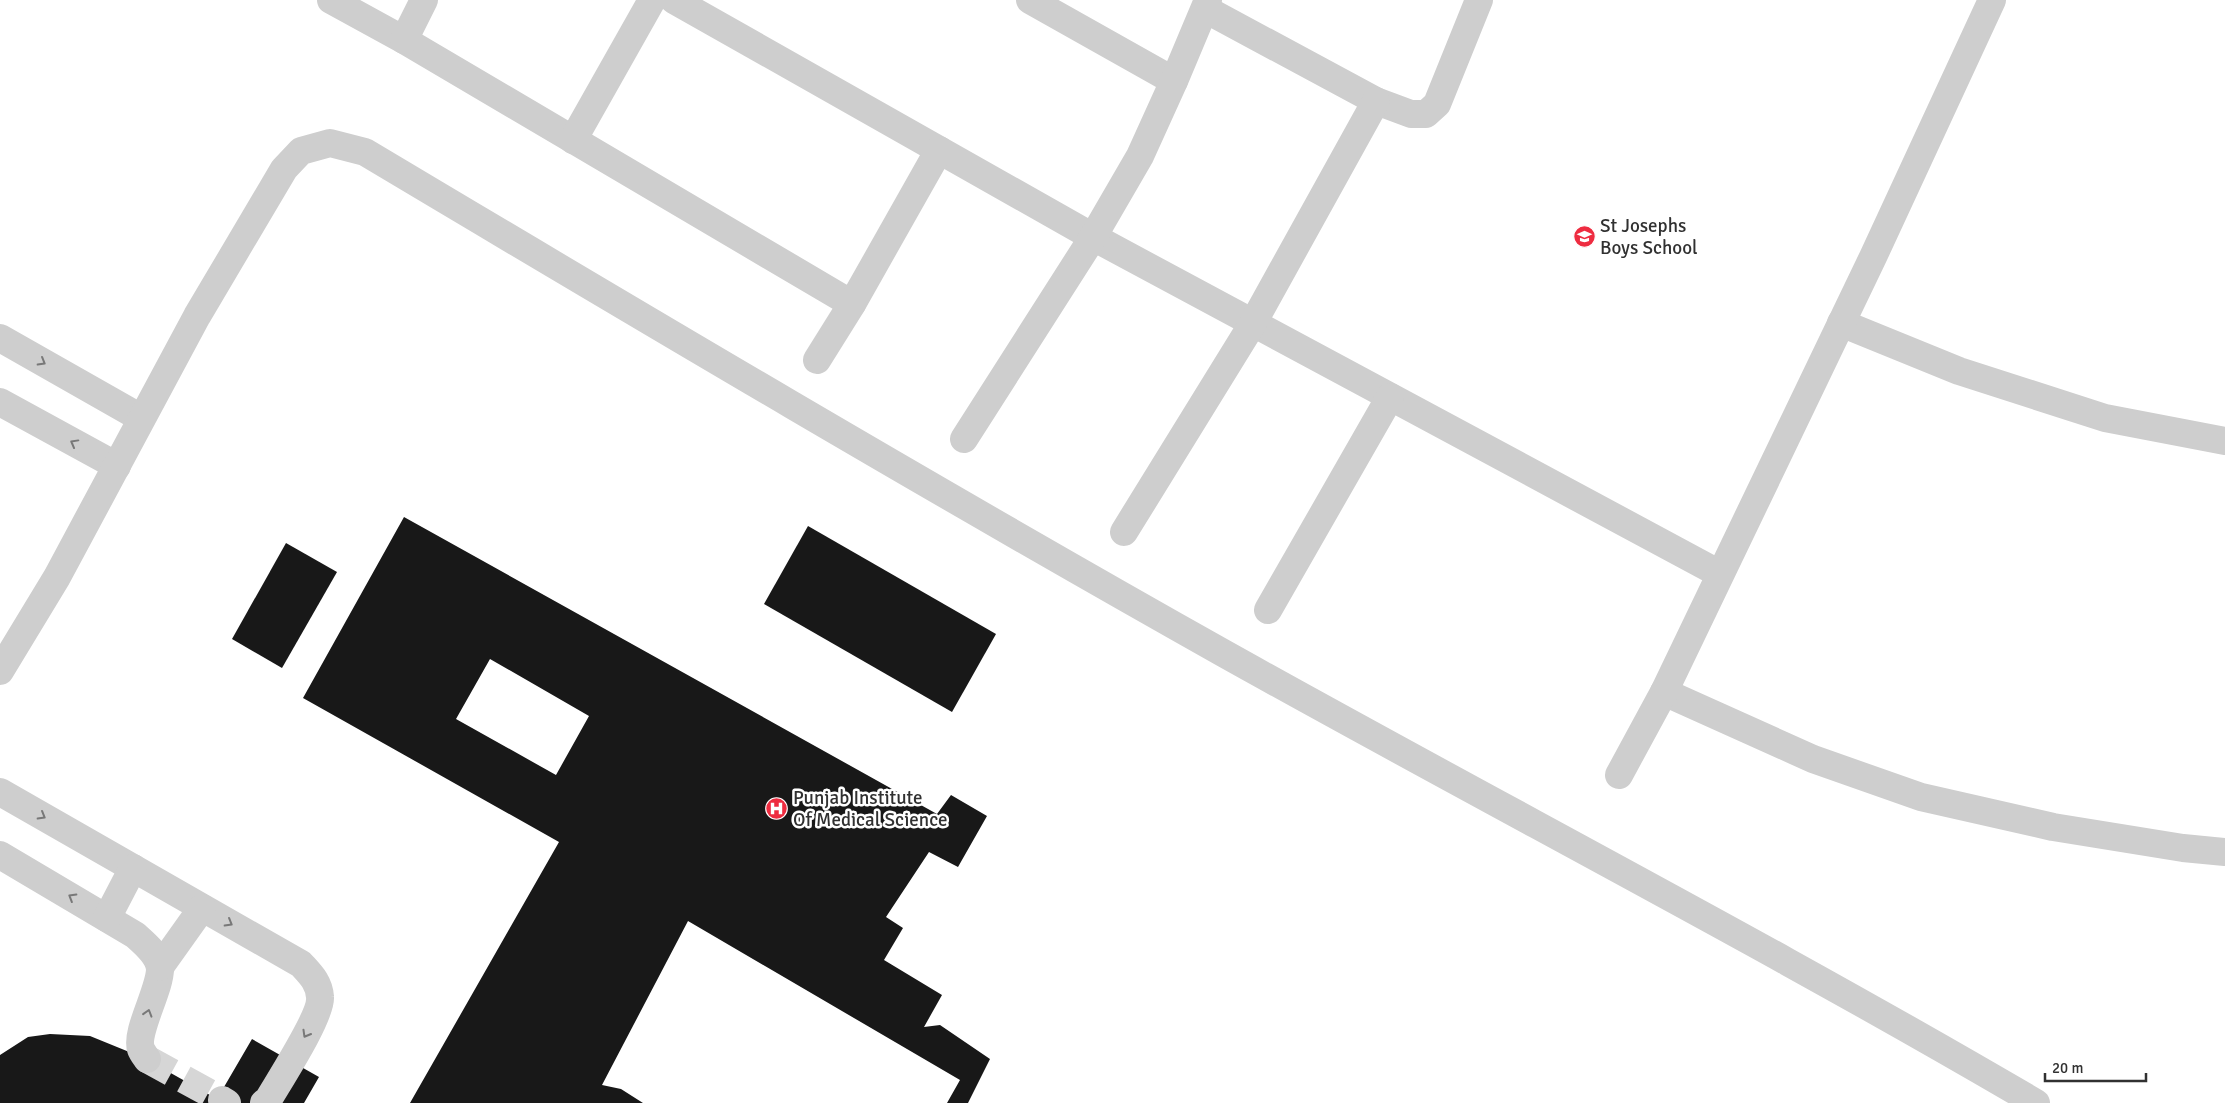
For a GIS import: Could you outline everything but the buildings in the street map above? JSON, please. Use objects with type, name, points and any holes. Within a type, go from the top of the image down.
[{"type":"street","points":[[331,0],[404,40],[852,304]]},
{"type":"street","points":[[404,40],[424,0]]},
{"type":"street","points":[[573,140],[652,0]]},
{"type":"street","points":[[674,0],[1093,237],[1720,574]]},
{"type":"street","points":[[1030,0],[1174,81]]},
{"type":"street","points":[[964,439],[1093,237],[1140,156],[1207,5],[1376,101],[1411,114],[1426,114],[1437,104],[1479,0]]},
{"type":"street","points":[[1619,775],[1664,692],[1842,323],[1992,0]]},
{"type":"street","points":[[1124,532],[1253,323],[1376,101]]},
{"type":"street","points":[[0,671],[57,577],[197,316],[284,168],[301,151],[330,143],[365,152],[984,518],[1515,814],[1892,1018],[2036,1103]]},
{"type":"street","points":[[817,360],[852,304],[939,150]]},
{"type":"street","points":[[1842,323],[1959,371],[2105,418],[2225,441]]},
{"type":"street","points":[[0,338],[141,418]]},
{"type":"street","points":[[1268,610],[1390,397]]},
{"type":"street","points":[[0,402],[117,466]]},
{"type":"street","points":[[1664,692],[1813,759],[1920,797],[2053,826],[2183,848],[2225,852]]},
{"type":"street","points":[[0,792],[301,964],[316,981],[321,998],[316,1016],[268,1100],[264,1103]]},
{"type":"street","points":[[0,855],[135,935],[150,949],[160,968]]},
{"type":"street","points":[[107,918],[133,868]]},
{"type":"street","points":[[147,1059],[140,1048],[141,1038],[157,985],[160,968],[202,908]]},
{"type":"tunnel","points":[[147,1059],[222,1100]]},
{"type":"place","name":"St Josephs Boys School","points":[[1584,236]]},
{"type":"place","name":"Punjab Institute Of Medical Science","points":[[777,808]]}]
